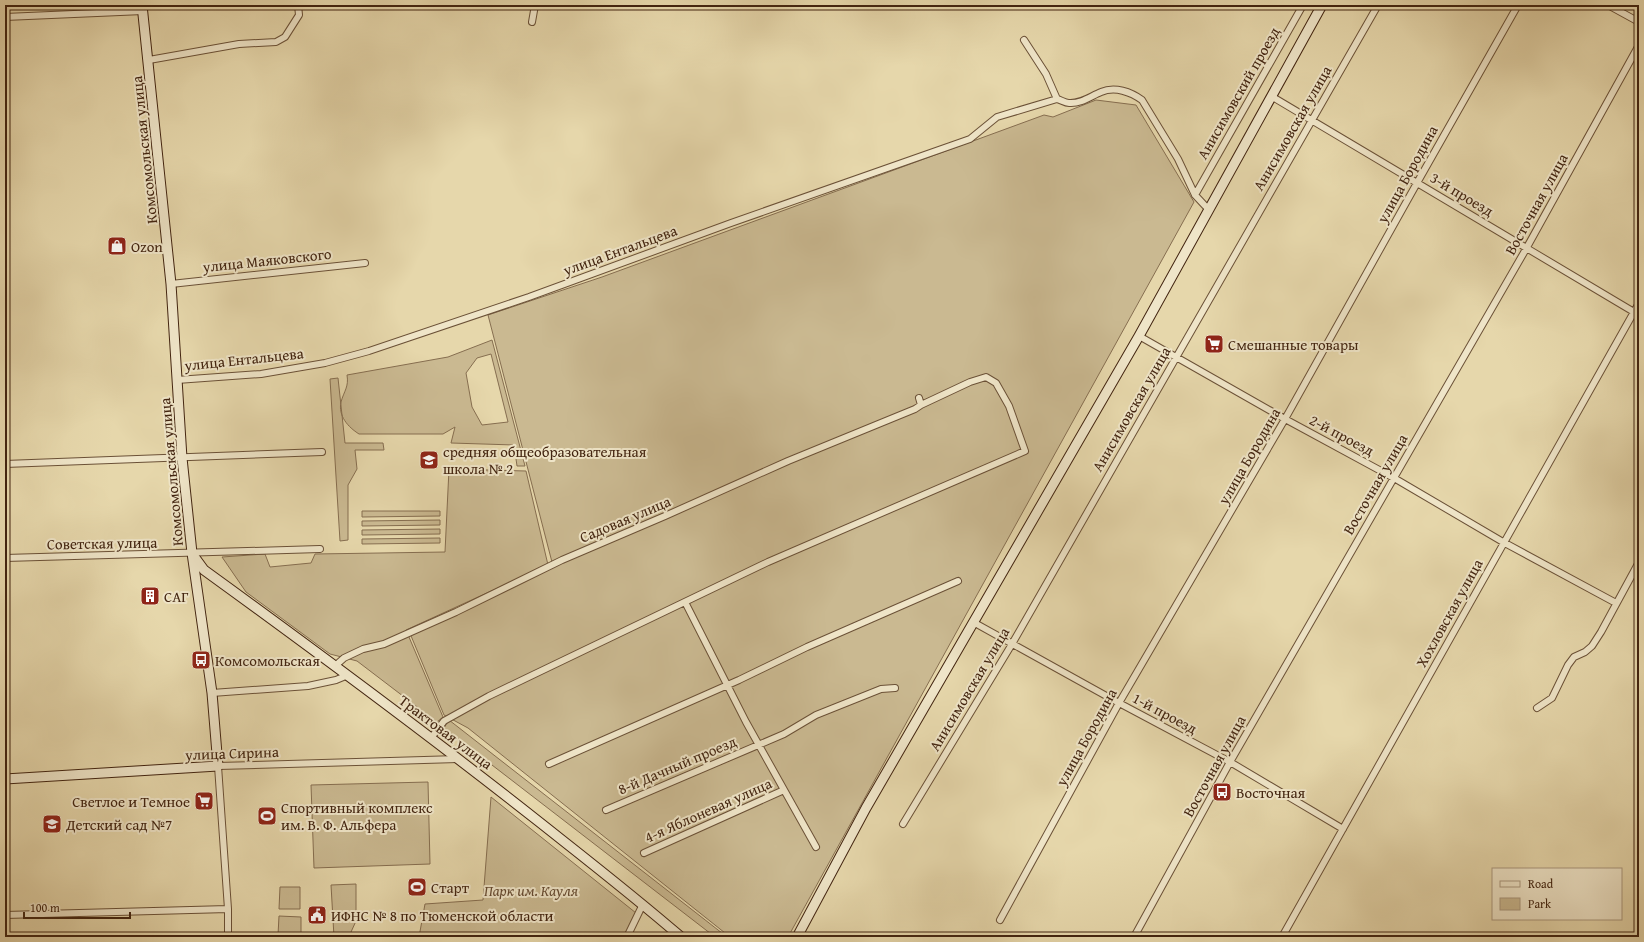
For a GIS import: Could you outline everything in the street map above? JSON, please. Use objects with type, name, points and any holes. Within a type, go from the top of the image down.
[{"type":"street","points":[[149,60],[239,44],[276,42],[285,37],[299,15],[298,5]]},
{"type":"street","points":[[532,22],[535,5]]},
{"type":"street","name":"Анисимовский проезд","points":[[1195,195],[1303,5]]},
{"type":"street","points":[[797,937],[866,808],[1139,336],[1322,5]]},
{"type":"street","name":"Анисимовская улица","points":[[903,824],[1012,644],[1175,356],[1378,5]]},
{"type":"street","name":"улица Бородина","points":[[1000,920],[1119,703],[1286,419],[1518,5]]},
{"type":"street","points":[[1608,5],[1639,22]]},
{"type":"street","points":[[5,17],[142,8]]},
{"type":"street","name":"Комсомольская улица","points":[[142,8],[149,60],[171,284],[182,458],[192,554],[212,693],[228,909],[228,937]]},
{"type":"street","points":[[1024,40],[1046,74],[1057,99],[1070,103],[1082,101],[1102,91],[1113,89],[1134,95],[1142,100],[1178,159],[1195,195],[1209,210]]},
{"type":"street","name":"Восточная улица","points":[[1134,937],[1230,762],[1526,249],[1639,45]]},
{"type":"street","name":"3-й проезд","points":[[1271,96],[1636,314]]},
{"type":"street","name":"улица Ентальцева","points":[[177,380],[261,374],[325,363],[369,351],[529,296],[970,139],[997,117],[1057,99]]},
{"type":"street","name":"улица Маяковского","points":[[171,284],[365,262]]},
{"type":"street","name":"Хохловская улица","points":[[1282,937],[1504,542],[1636,314],[1639,303]]},
{"type":"street","name":"2-й проезд","points":[[1139,336],[1394,478],[1504,542],[1616,603]]},
{"type":"street","name":"Садовая улица","points":[[335,666],[344,658],[363,649],[384,644],[456,612],[562,560],[665,516],[788,460],[915,409],[970,382],[986,377],[996,383],[1009,406],[1025,451],[768,562],[685,602]]},
{"type":"street","points":[[919,398],[921,405]]},
{"type":"street","points":[[5,464],[322,452]]},
{"type":"street","name":"Советская улица","points":[[5,558],[192,554],[320,549]]},
{"type":"street","name":"Трактовая улица","points":[[192,554],[204,570],[460,759],[643,904],[681,937]]},
{"type":"street","points":[[1537,708],[1552,698],[1568,665],[1574,657],[1585,652],[1592,646],[1639,562]]},
{"type":"street","points":[[549,764],[726,685],[806,647],[958,581]]},
{"type":"street","points":[[431,738],[444,721],[489,696],[685,602],[726,685],[816,847]]},
{"type":"street","name":"1-й проезд","points":[[973,622],[1119,703],[1230,762],[1343,829]]},
{"type":"street","points":[[212,693],[308,686],[336,680],[348,675]]},
{"type":"street","name":"8-й Дачный проезд","points":[[606,810],[784,734],[816,715],[881,689],[895,688]]},
{"type":"street","name":"улица Сирина","points":[[5,779],[218,766],[460,759]]},
{"type":"street","name":"4-я Яблоневая улица","points":[[644,853],[784,790]]},
{"type":"street","points":[[627,937],[643,904]]},
{"type":"street","points":[[5,915],[228,909]]},
{"type":"green space","points":[[1096,100],[1136,105],[1194,202],[788,937],[730,937],[468,728],[444,715],[409,631],[553,566],[488,315],[602,277],[1044,115],[1053,117]]},
{"type":"green space","points":[[492,340],[525,466],[517,466],[514,445],[451,443],[455,427],[443,434],[359,434],[351,428],[342,416],[340,407],[347,386],[347,375],[448,357]],"holes":[[[491,354],[508,422],[482,425],[472,407],[466,373],[477,358]]]},
{"type":"green space","points":[[338,378],[345,443],[383,443],[384,450],[355,450],[357,469],[348,485],[348,540],[340,541],[330,379]]},
{"type":"green space","points":[[449,469],[526,471],[548,565],[406,630],[443,717],[437,722],[357,661],[330,654],[246,592],[222,557],[265,554],[270,567],[311,563],[315,554],[445,552]]},
{"type":"green space","points":[[362,511],[440,511],[440,516],[362,517]]},
{"type":"green space","points":[[440,520],[440,525],[362,526],[362,521]]},
{"type":"green space","points":[[440,529],[440,534],[362,535],[362,530]]},
{"type":"green space","points":[[440,538],[440,543],[362,544],[362,539]]},
{"type":"green space","points":[[449,720],[727,937],[715,937],[444,728]]},
{"type":"green space","points":[[428,782],[430,864],[314,868],[311,785]]},
{"type":"green space","name":"Парк им. Кауля","points":[[491,797],[636,913],[624,937],[419,937],[425,904],[483,900]]},
{"type":"green space","points":[[356,884],[356,921],[351,932],[359,937],[334,937],[331,885]]},
{"type":"green space","points":[[280,887],[300,887],[300,909],[279,909]]},
{"type":"green space","points":[[279,916],[301,917],[301,937],[282,937],[278,935]]},
{"type":"place","name":"Ozon","points":[[117,246]]},
{"type":"place","name":"Смешанные товары","points":[[1214,344]]},
{"type":"place","name":"средняя общеобразовательная школа № 2","points":[[429,460]]},
{"type":"place","name":"САГ","points":[[150,596]]},
{"type":"place","name":"Комсомольская","points":[[201,660]]},
{"type":"place","name":"Восточная","points":[[1222,792]]},
{"type":"place","name":"Светлое и Темное","points":[[204,801]]},
{"type":"place","name":"Спортивный комплекс им. В. Ф. Альфера","points":[[267,816]]},
{"type":"place","name":"Детский сад №7","points":[[52,824]]},
{"type":"place","name":"Старт","points":[[417,887]]},
{"type":"place","name":"ИФНС № 8 по Тюменской области","points":[[317,915]]}]
